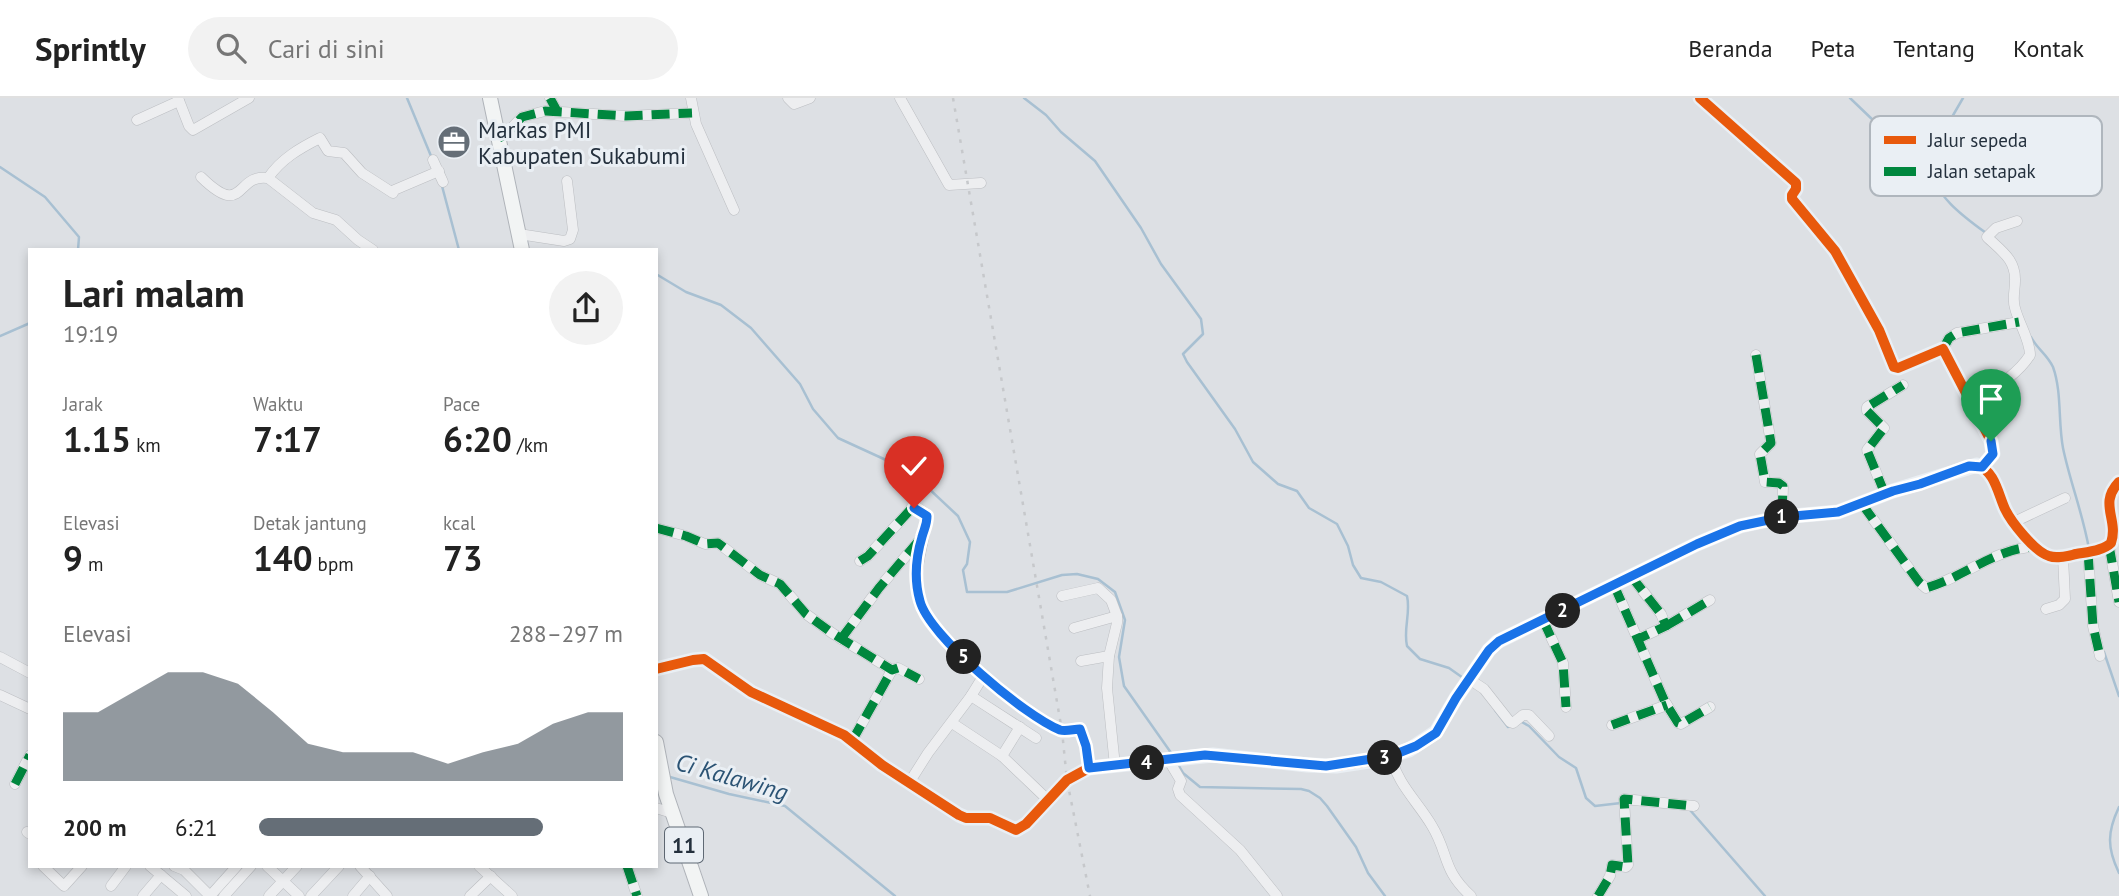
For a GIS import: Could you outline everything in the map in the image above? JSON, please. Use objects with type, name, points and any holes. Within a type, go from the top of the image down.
[{"type":"highway","points":[[490,98],[520,241]]},
{"type":"highway","name":"11","points":[[658,749],[666,794],[701,896]]},
{"type":"street","points":[[137,120],[178,100],[192,130],[249,98]]},
{"type":"street","points":[[550,98],[557,111]]},
{"type":"street","points":[[691,98],[692,113],[734,211]]},
{"type":"street","points":[[788,98],[794,104],[810,98]]},
{"type":"street","points":[[900,98],[950,185],[981,183]]},
{"type":"street","points":[[1700,98],[1796,183],[1792,199],[1835,251],[1879,330],[1894,367],[1943,349],[1949,338],[1957,333],[2019,322]]},
{"type":"street","points":[[499,138],[524,116],[557,111],[626,116],[692,113]]},
{"type":"street","points":[[268,178],[286,158],[320,138],[328,151],[344,153],[362,173],[392,192],[441,176],[433,160]]},
{"type":"street","points":[[201,177],[222,194],[229,196],[256,179],[268,178],[313,212],[336,220],[370,248]]},
{"type":"street","points":[[520,241],[570,239],[573,230],[567,181]]},
{"type":"street","points":[[1971,403],[1993,389],[2029,358],[2030,347],[2013,303],[2015,282],[2011,262],[2004,251],[1987,237],[1996,228],[2017,221]]},
{"type":"street","points":[[1943,349],[1991,441],[1991,459],[1982,467]]},
{"type":"street","points":[[1756,355],[1771,443],[1761,452],[1762,474],[1765,482],[1783,486],[1783,517]]},
{"type":"street","points":[[1885,494],[1867,450],[1884,428],[1867,409],[1871,403],[1903,385]]},
{"type":"street","points":[[658,669],[704,659],[751,692],[852,741],[882,765],[963,817],[989,818],[1014,830],[1026,824],[1067,780],[1089,768],[1213,755],[1326,766],[1391,756],[1416,746],[1436,733],[1451,705],[1494,644],[1732,529],[1783,517],[1832,513],[1969,466],[1982,467],[1991,475],[2014,522],[2035,547],[2049,556],[2088,552],[2109,545]]},
{"type":"street","points":[[2119,482],[2109,497],[2113,535],[2109,545],[2119,602]]},
{"type":"street","points":[[2014,522],[2065,498]]},
{"type":"street","points":[[1862,504],[1926,589],[2006,553],[2035,547]]},
{"type":"street","points":[[860,561],[914,508],[927,516],[916,581],[922,608],[930,622],[945,641],[1024,708],[1062,731],[1080,729],[1089,768]]},
{"type":"street","points":[[658,529],[705,544],[718,543],[760,575],[780,584],[806,614],[892,670]]},
{"type":"street","points":[[841,639],[922,537]]},
{"type":"street","points":[[2088,552],[2093,626],[2100,656]]},
{"type":"street","points":[[2046,609],[2059,605],[2065,598],[2063,556]]},
{"type":"street","points":[[1631,576],[1661,614],[1666,625]]},
{"type":"street","points":[[1614,585],[1667,705],[1678,723],[1695,718],[1710,707]]},
{"type":"street","points":[[1062,596],[1098,588],[1111,600],[1117,616],[1109,656],[1107,697],[1115,766]]},
{"type":"street","points":[[1638,639],[1710,600]]},
{"type":"street","points":[[1074,628],[1117,616]]},
{"type":"street","points":[[1543,620],[1564,667],[1566,707]]},
{"type":"street","points":[[1081,661],[1109,656]]},
{"type":"street","points":[[0,657],[28,672]]},
{"type":"street","points":[[852,741],[892,670],[898,668],[919,679]]},
{"type":"street","points":[[909,783],[985,675]]},
{"type":"street","points":[[1468,681],[1484,689],[1510,722],[1529,715],[1549,736]]},
{"type":"street","points":[[0,695],[28,708]]},
{"type":"street","points":[[971,696],[1036,738]]},
{"type":"street","points":[[1612,725],[1667,705]]},
{"type":"street","points":[[952,723],[1002,756],[1048,800]]},
{"type":"street","points":[[1002,756],[1020,727]]},
{"type":"street","points":[[1391,756],[1396,774],[1434,829],[1451,874],[1471,896]]},
{"type":"street","points":[[15,784],[28,759]]},
{"type":"street","points":[[1170,761],[1181,780],[1178,789],[1180,796],[1240,850],[1277,896]]},
{"type":"street","points":[[1598,896],[1610,876],[1612,865],[1628,865],[1624,799],[1694,806]]},
{"type":"street","points":[[658,809],[672,813]]},
{"type":"street","points":[[45,868],[64,886],[80,868]]},
{"type":"street","points":[[111,886],[124,868]]},
{"type":"street","points":[[152,868],[184,895]]},
{"type":"street","points":[[181,868],[210,896],[243,868]]},
{"type":"street","points":[[224,896],[243,868]]},
{"type":"street","points":[[269,868],[299,896]]},
{"type":"street","points":[[269,896],[295,868]]},
{"type":"street","points":[[311,896],[337,868]]},
{"type":"street","points":[[362,868],[387,896]]},
{"type":"street","points":[[482,868],[512,896]]},
{"type":"street","points":[[628,868],[637,896]]},
{"type":"street","points":[[143,896],[161,875]]},
{"type":"street","points":[[353,896],[370,876]]},
{"type":"street","points":[[470,896],[491,876]]},
{"type":"waterway","points":[[407,98],[431,156]]},
{"type":"waterway","points":[[1024,98],[1095,161],[1141,228],[1161,264],[1201,319],[1203,334],[1183,354],[1235,429],[1253,462],[1278,484],[1297,491],[1309,508],[1337,524],[1361,578],[1381,582],[1407,596],[1407,646],[1420,659],[1449,668],[1466,680]]},
{"type":"waterway","points":[[1850,98],[1870,117]]},
{"type":"waterway","points":[[1953,116],[1963,98]]},
{"type":"waterway","name":"Ci Kalawing","points":[[0,167],[45,197],[79,237],[78,248]]},
{"type":"waterway","points":[[442,186],[458,248]]},
{"type":"waterway","points":[[1944,196],[1968,220],[1986,233]]},
{"type":"waterway","points":[[658,275],[686,292],[721,305],[751,328],[800,384],[813,409],[838,438],[910,471],[958,516],[970,542],[967,564],[963,570],[967,592],[1007,592],[1062,575],[1077,574],[1098,579],[1115,592],[1125,620],[1119,657],[1124,686],[1174,757]]},
{"type":"waterway","points":[[0,336],[28,324]]},
{"type":"waterway","points":[[2031,337],[2051,362],[2056,377],[2063,448],[2089,549]]},
{"type":"waterway","points":[[2104,652],[2119,696]]},
{"type":"waterway","points":[[1495,710],[1508,727],[1511,725]]},
{"type":"waterway","points":[[1520,721],[1529,726],[1559,757],[1576,768],[1586,798],[1595,806],[1621,803]]},
{"type":"waterway","points":[[1177,763],[1183,773],[1200,787],[1301,789],[1320,798],[1356,847],[1368,873],[1385,896]]},
{"type":"waterway","name":"Ci Kalawing","points":[[670,777],[785,806],[895,896]]},
{"type":"waterway","points":[[2119,807],[2112,824],[2110,840],[2112,856],[2119,873]]},
{"type":"waterway","points":[[1690,810],[1765,896]]},
{"type":"railway","points":[[953,98],[1062,731],[1067,780],[1090,896]]},
{"type":"marked path","points":[[550,98],[557,111]]},
{"type":"marked path","points":[[499,138],[522,117],[545,111],[626,116],[692,113]]},
{"type":"marked path","points":[[1943,349],[1949,338],[1957,333],[2019,322]]},
{"type":"marked path","points":[[1756,355],[1771,443],[1760,454],[1765,482],[1783,486],[1782,517]]},
{"type":"marked path","points":[[1885,494],[1867,450],[1884,428],[1867,411],[1867,407],[1903,385]]},
{"type":"marked path","points":[[1862,504],[1926,588],[2007,552],[2035,547]]},
{"type":"marked path","points":[[860,561],[868,556],[911,509],[916,507],[925,513],[927,520],[917,569],[921,602],[947,642],[984,675]]},
{"type":"marked path","points":[[658,529],[705,544],[718,543],[760,575],[780,584],[806,614],[832,633],[892,670],[898,668],[919,679]]},
{"type":"marked path","points":[[841,639],[921,538]]},
{"type":"marked path","points":[[2109,545],[2119,602]]},
{"type":"marked path","points":[[2088,552],[2093,626],[2100,656]]},
{"type":"marked path","points":[[1631,576],[1661,614],[1666,626],[1638,639]]},
{"type":"marked path","points":[[1614,585],[1665,702],[1678,723],[1681,724],[1710,707]]},
{"type":"marked path","points":[[1666,626],[1710,600]]},
{"type":"marked path","points":[[1543,620],[1563,663],[1566,707]]},
{"type":"marked path","points":[[852,741],[892,670]]},
{"type":"marked path","points":[[1612,725],[1667,705]]},
{"type":"marked path","points":[[15,784],[28,759]]},
{"type":"marked path","points":[[1598,896],[1610,876],[1612,865],[1628,865],[1624,799],[1694,806]]},
{"type":"marked path","points":[[628,868],[637,896]]},
{"type":"cycle path","points":[[1700,98],[1796,183],[1792,199],[1835,251],[1879,330],[1894,367],[1898,368],[1943,349],[1991,441],[1993,454],[1982,467]]},
{"type":"cycle path","points":[[658,669],[704,659],[751,692],[844,735],[882,765],[959,815],[966,818],[990,818],[1016,830],[1026,824],[1067,780],[1089,768],[1213,755],[1336,766],[1376,760],[1409,750],[1436,732],[1456,698],[1497,642],[1697,544],[1740,526],[1782,517],[1838,512],[1893,491],[1977,465],[1992,478],[2008,515],[2024,536],[2043,553],[2062,557],[2099,549],[2111,543],[2113,526],[2110,497],[2119,482]]},
{"type":"place","name":"Markas PMI Kabupaten Sukabumi","points":[[454,142]]},
{"type":"route","points":[[914,508],[927,516],[916,581],[922,608],[930,622],[953,648],[1024,708],[1062,731],[1080,729],[1089,768],[1213,755],[1336,766],[1391,756],[1431,737],[1439,729],[1451,705],[1489,650],[1499,641],[1697,544],[1740,526],[1810,513],[1838,512],[1969,466],[1982,467],[1993,454],[1991,441]]}]
